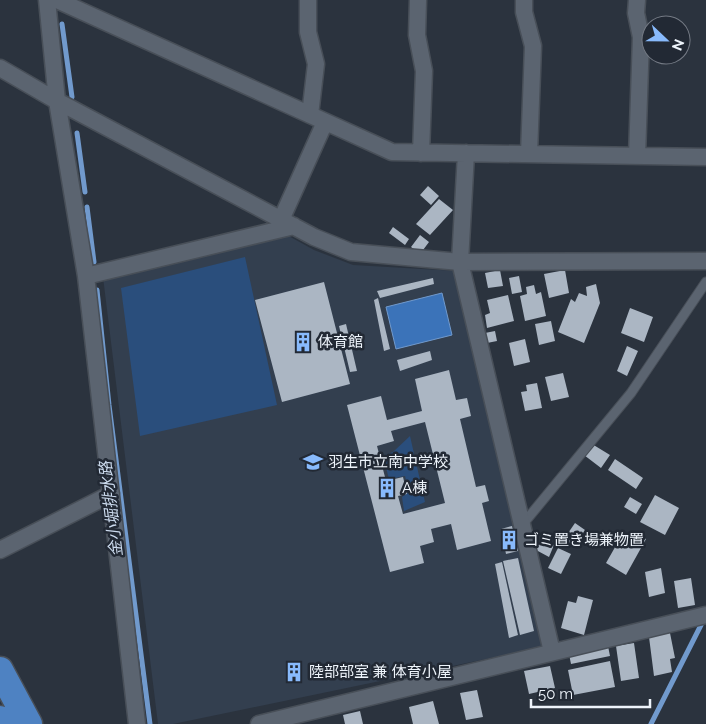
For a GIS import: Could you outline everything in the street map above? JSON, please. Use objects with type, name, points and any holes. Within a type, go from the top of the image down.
[{"type":"main road","points":[[0,670],[29,724]]},
{"type":"main road","points":[[0,719],[3,724]]},
{"type":"street","points":[[47,0],[57,101],[86,276],[137,724]]},
{"type":"street","points":[[57,0],[392,152],[706,157]]},
{"type":"street","points":[[287,223],[317,118],[316,64],[308,32],[308,0]]},
{"type":"street","points":[[418,0],[417,36],[424,70],[421,153]]},
{"type":"street","points":[[524,0],[524,12],[533,46],[529,154]]},
{"type":"street","points":[[637,0],[636,13],[641,37],[637,156]]},
{"type":"street","points":[[0,68],[57,101],[287,223],[314,237],[351,252],[460,262],[706,261]]},
{"type":"street","points":[[466,154],[460,262],[552,652]]},
{"type":"street","points":[[86,276],[287,223]]},
{"type":"street","points":[[0,550],[111,494]]},
{"type":"street","points":[[260,724],[706,615]]},
{"type":"lane","points":[[523,524],[631,393],[706,282]]},
{"type":"shaded area","name":"羽生市立南中学校","points":[[276,229],[314,250],[353,265],[457,271],[544,647],[173,724],[158,724],[103,277]]},
{"type":"shaded area","points":[[245,257],[277,405],[140,436],[121,288]]},
{"type":"shaded area","points":[[442,293],[452,335],[396,349],[386,307]]},
{"type":"shaded area","points":[[410,436],[425,502],[404,511],[402,497],[409,492],[405,476],[389,479],[383,456],[393,452]]},
{"type":"building","points":[[428,186],[439,196],[431,205],[420,195]]},
{"type":"building","points":[[439,199],[453,210],[430,235],[416,224]]},
{"type":"building","points":[[393,227],[409,239],[405,245],[389,233]]},
{"type":"building","points":[[420,235],[429,242],[420,254],[411,247]]},
{"type":"building","points":[[500,270],[503,286],[488,288],[485,273]]},
{"type":"building","points":[[565,270],[569,293],[549,298],[544,274]]},
{"type":"building","points":[[519,276],[522,292],[512,294],[509,278]]},
{"type":"building","points":[[433,278],[434,284],[380,298],[377,291]]},
{"type":"building","name":"体育館","points":[[324,282],[350,384],[282,402],[255,300]]},
{"type":"building","points":[[596,284],[600,303],[584,343],[558,332],[571,299],[575,302],[579,293],[587,296],[586,287]]},
{"type":"building","points":[[534,285],[536,294],[541,292],[546,316],[525,321],[520,296],[527,294],[526,287]]},
{"type":"building","points":[[508,295],[514,321],[487,328],[485,315],[490,313],[487,300]]},
{"type":"building","points":[[378,298],[390,349],[384,351],[374,300]]},
{"type":"building","points":[[630,308],[653,317],[644,342],[621,333]]},
{"type":"building","points":[[551,321],[555,341],[539,345],[535,324]]},
{"type":"building","points":[[346,324],[357,371],[350,372],[339,326]]},
{"type":"building","points":[[495,331],[497,341],[487,343],[485,333]]},
{"type":"building","points":[[525,339],[530,362],[514,366],[509,343]]},
{"type":"building","points":[[627,346],[638,351],[627,376],[617,371]]},
{"type":"building","points":[[430,351],[432,360],[400,371],[397,360]]},
{"type":"building","points":[[449,370],[456,400],[467,398],[471,416],[460,419],[476,487],[485,485],[489,501],[482,503],[491,541],[457,550],[451,524],[431,529],[434,542],[420,546],[424,563],[390,572],[347,405],[381,396],[387,420],[422,411],[415,379]],"holes":[[[425,422],[445,503],[403,514],[398,496],[407,494],[403,477],[386,481],[377,446],[394,441],[391,431]]]},
{"type":"building","points":[[563,373],[569,397],[551,401],[545,377]]},
{"type":"building","points":[[537,383],[542,408],[525,411],[521,392],[527,391],[526,385]]},
{"type":"building","points":[[592,444],[610,455],[601,468],[584,455]]},
{"type":"building","points":[[615,459],[643,478],[636,489],[608,470]]},
{"type":"building","points":[[655,495],[679,508],[665,535],[640,522]]},
{"type":"building","points":[[630,497],[642,504],[636,514],[624,507]]},
{"type":"building","points":[[575,523],[585,530],[574,546],[564,539]]},
{"type":"building","name":"ゴミ置き場兼物置","points":[[512,526],[518,551],[506,554],[501,529]]},
{"type":"building","points":[[632,531],[646,539],[626,575],[606,563],[618,542],[623,545]]},
{"type":"building","points":[[541,539],[554,545],[549,557],[536,550]]},
{"type":"building","points":[[558,548],[571,554],[561,574],[548,568]]},
{"type":"building","points":[[518,558],[534,631],[520,635],[503,561]]},
{"type":"building","points":[[502,562],[518,635],[509,638],[495,564]]},
{"type":"building","points":[[661,568],[665,593],[649,597],[645,572]]},
{"type":"building","points":[[691,578],[695,605],[678,608],[674,581]]},
{"type":"building","points":[[578,596],[593,600],[584,635],[561,628],[568,601],[576,603]]},
{"type":"building","points":[[670,633],[675,658],[670,659],[672,672],[654,676],[649,637]]},
{"type":"building","points":[[634,643],[639,678],[621,681],[616,646]]},
{"type":"building","points":[[608,646],[610,656],[571,664],[569,654]]},
{"type":"building","points":[[610,661],[615,687],[573,695],[568,670]]},
{"type":"building","name":"陸部部室 兼 体育小屋","points":[[296,664],[299,676],[292,679],[289,667]]},
{"type":"building","points":[[550,666],[555,688],[529,694],[524,671]]},
{"type":"building","points":[[477,690],[483,717],[466,720],[460,693]]},
{"type":"building","points":[[433,701],[439,724],[413,724],[409,707]]},
{"type":"building","points":[[360,711],[363,724],[345,724],[343,715]]},
{"type":"waterway","name":"金小堀排水路","points":[[62,24],[72,97]]},
{"type":"waterway","name":"金小堀排水路","points":[[77,133],[85,192]]},
{"type":"waterway","name":"金小堀排水路","points":[[87,207],[94,262]]},
{"type":"waterway","name":"金小堀排水路","points":[[97,290],[109,405],[150,724]]},
{"type":"waterway","points":[[651,724],[701,625]]},
{"type":"place","name":"体育館","points":[[303,342]]},
{"type":"place","name":"羽生市立南中学校","points":[[313,462]]},
{"type":"place","name":"A棟","points":[[387,488]]},
{"type":"place","name":"ゴミ置き場兼物置","points":[[509,540]]},
{"type":"place","name":"陸部部室 兼 体育小屋","points":[[294,672]]}]
